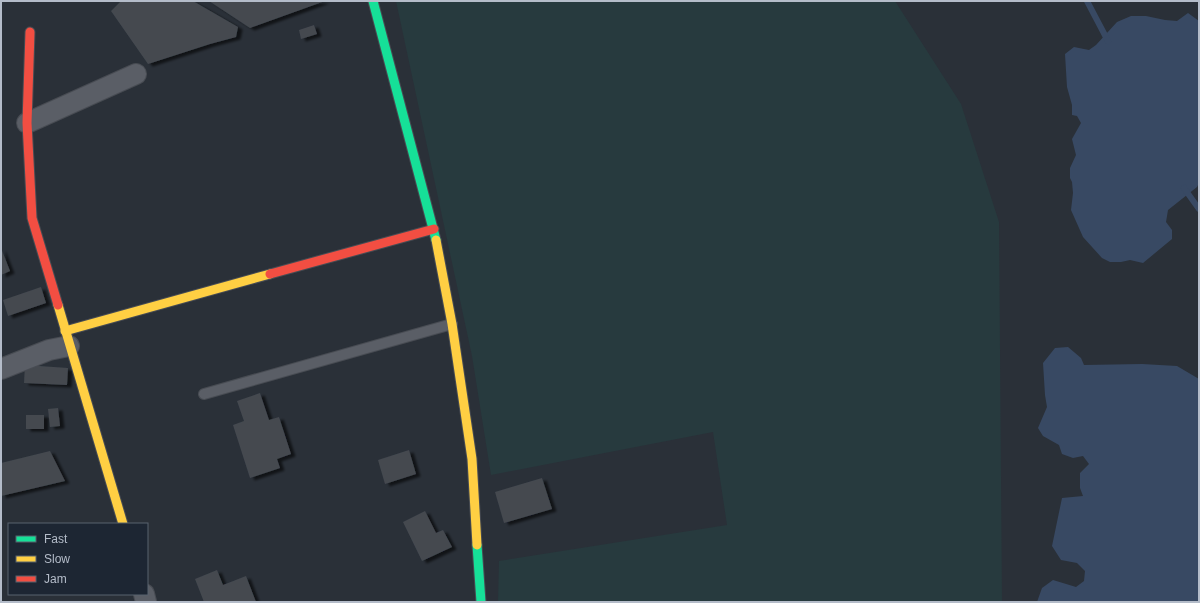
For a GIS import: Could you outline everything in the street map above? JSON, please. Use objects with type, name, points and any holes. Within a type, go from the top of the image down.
[{"type":"street","points":[[373,1],[434,229],[452,324],[472,459],[481,602]]},
{"type":"street","points":[[30,32],[27,123],[32,218],[123,523]]},
{"type":"street","points":[[27,123],[136,74]]},
{"type":"street","points":[[1,369],[49,350],[67,339],[434,229]]},
{"type":"lane","points":[[204,394],[452,324]]},
{"type":"green space","points":[[396,1],[895,1],[961,104],[999,222],[1002,602],[498,602],[499,561],[727,525],[713,432],[491,475],[472,356]]},
{"type":"water","points":[[1188,13],[1199,21],[1199,183],[1197,187],[1168,210],[1166,222],[1172,230],[1172,239],[1143,263],[1130,260],[1110,262],[1102,258],[1083,237],[1071,210],[1073,193],[1070,168],[1076,155],[1072,139],[1081,123],[1077,116],[1072,115],[1072,105],[1067,87],[1065,54],[1074,47],[1089,50],[1096,45],[1117,22],[1131,16],[1146,16],[1177,21]]},
{"type":"water","points":[[1068,347],[1081,358],[1084,365],[1142,364],[1177,366],[1199,379],[1198,602],[1037,602],[1042,588],[1053,580],[1076,587],[1084,581],[1085,571],[1077,563],[1061,560],[1052,546],[1062,498],[1083,496],[1080,488],[1080,473],[1089,464],[1083,456],[1073,458],[1062,454],[1059,445],[1043,436],[1038,428],[1047,407],[1043,363],[1055,348]]},
{"type":"building","points":[[121,1],[193,1],[238,27],[236,37],[148,64],[111,11]]},
{"type":"building","points":[[209,1],[325,1],[250,28]]},
{"type":"building","points":[[314,25],[317,34],[301,39],[299,30]]},
{"type":"building","points":[[1,248],[10,271],[1,275]]},
{"type":"building","points":[[41,287],[46,303],[8,316],[3,300]]},
{"type":"building","points":[[25,365],[68,368],[67,385],[24,383]]},
{"type":"building","points":[[260,393],[269,420],[279,417],[291,454],[277,459],[280,468],[250,478],[233,425],[244,421],[237,401]]},
{"type":"building","points":[[58,408],[60,426],[50,427],[48,409]]},
{"type":"building","points":[[26,415],[44,415],[44,429],[26,429]]},
{"type":"building","points":[[409,450],[416,474],[385,484],[378,460]]},
{"type":"building","points":[[50,451],[65,481],[1,496],[1,463]]},
{"type":"building","points":[[542,478],[552,509],[504,523],[495,492]]},
{"type":"building","points":[[425,511],[436,533],[443,530],[452,547],[422,561],[403,522]]},
{"type":"building","points":[[217,570],[223,585],[246,576],[256,602],[204,602],[195,579]]},
{"type":"waterway","points":[[1087,1],[1108,41]]},
{"type":"waterway","points":[[1184,188],[1199,209]]},
{"type":"traffic: fast","points":[[373,1],[436,240]]},
{"type":"traffic: fast","points":[[477,545],[481,602]]},
{"type":"traffic: slow","points":[[436,240],[452,324],[472,459],[477,545]]},
{"type":"traffic: slow","points":[[65,331],[270,274]]},
{"type":"traffic: slow","points":[[58,305],[123,523]]},
{"type":"traffic: jam","points":[[30,32],[27,123],[32,218],[58,305]]},
{"type":"traffic: jam","points":[[270,274],[434,229]]}]
